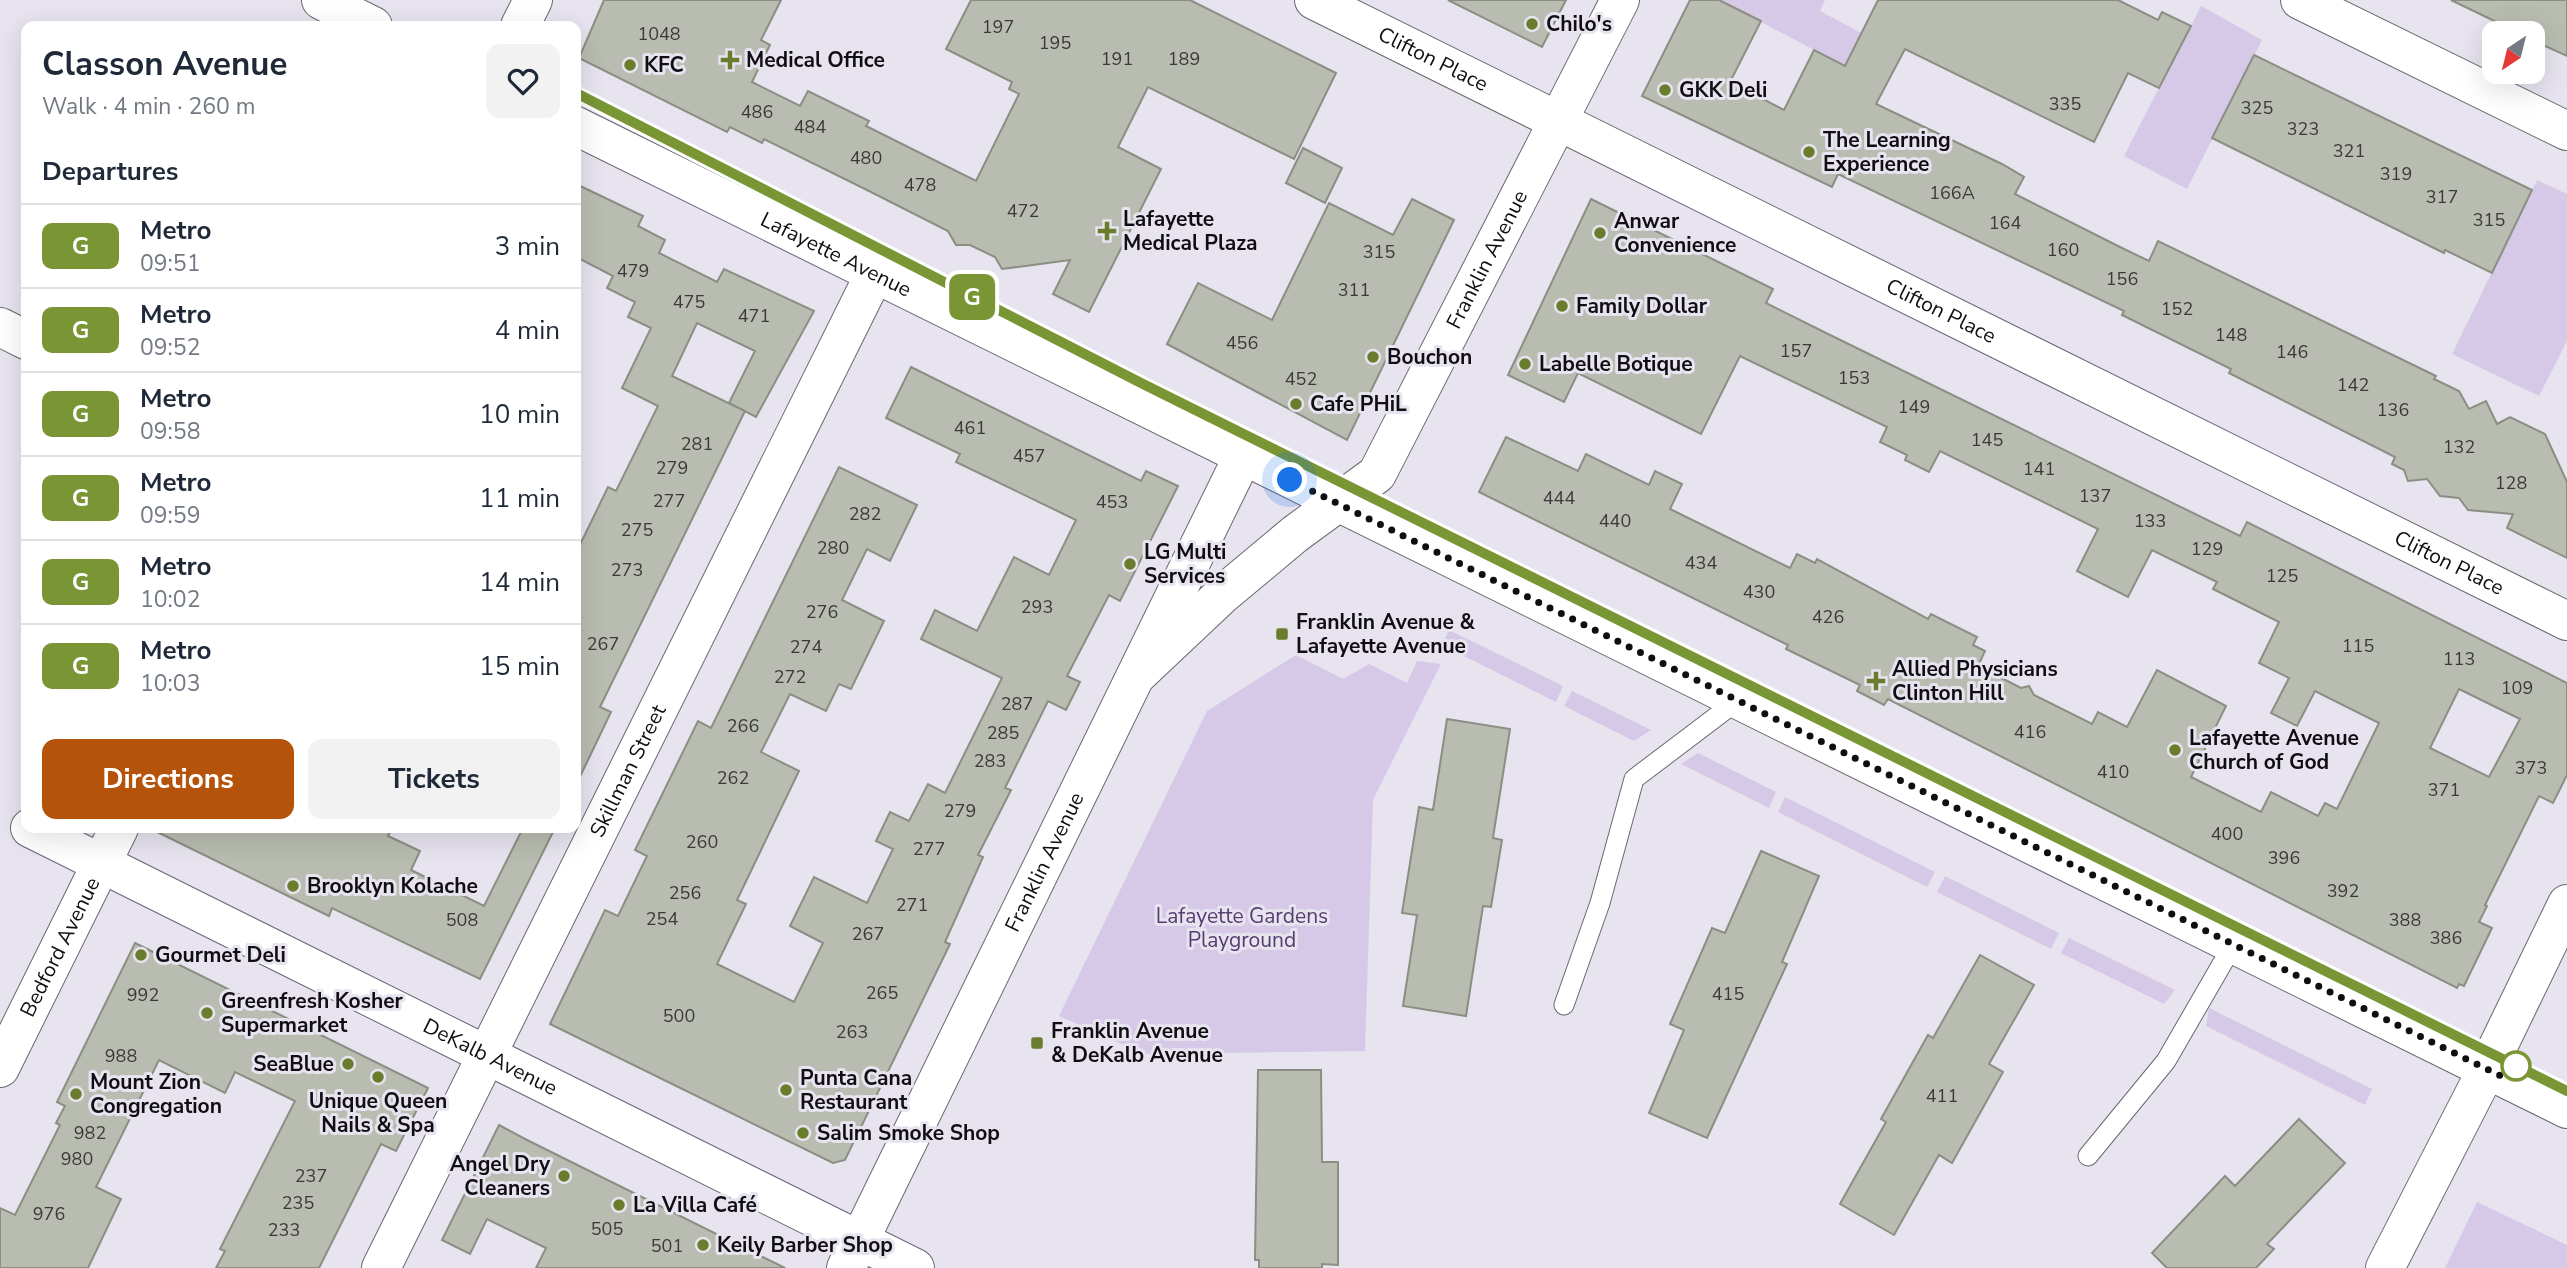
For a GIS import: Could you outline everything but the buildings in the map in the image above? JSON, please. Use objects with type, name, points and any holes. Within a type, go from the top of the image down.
[{"type":"street","points":[[321,0],[363,21]]},
{"type":"street","points":[[522,21],[533,0]]},
{"type":"street","name":"Clifton Place","points":[[1314,0],[2567,621]]},
{"type":"street","name":"Franklin Avenue","points":[[1136,676],[1222,595],[1377,474],[1620,0]]},
{"type":"street","points":[[2300,0],[2567,131]]},
{"type":"street","name":"Lafayette Avenue","points":[[581,128],[1336,504],[2567,1109]]},
{"type":"street","name":"Skillman Street","points":[[381,1268],[875,273]]},
{"type":"street","points":[[0,327],[21,338]]},
{"type":"street","name":"Franklin Avenue","points":[[853,1254],[1243,456]]},
{"type":"street","name":"DeKalb Avenue","points":[[0,813],[21,824]]},
{"type":"street","name":"DeKalb Avenue","points":[[40,833],[486,1055],[853,1254],[915,1268]]},
{"type":"street","name":"Bedford Avenue","points":[[0,1068],[116,833]]},
{"type":"street","points":[[2385,1268],[2487,1069],[2567,904]]},
{"type":"lane","points":[[1564,1005],[1600,904],[1634,779],[1737,701]]},
{"type":"lane","points":[[2088,1156],[2166,1061],[2233,945]]},
{"type":"green space","points":[[1719,0],[1825,0],[1820,11],[1861,33],[1845,66]]},
{"type":"green space","points":[[2201,6],[2262,40],[2187,189],[2124,156]]},
{"type":"green space","points":[[2537,180],[2567,194],[2567,341],[2539,396],[2452,354]]},
{"type":"green space","points":[[1449,630],[1563,686],[1556,702],[1442,645]]},
{"type":"green space","name":"Lafayette Gardens Playground","points":[[1296,655],[1343,679],[1369,664],[1407,683],[1417,661],[1441,664],[1373,800],[1365,1051],[1144,1054],[1059,1016],[1207,711]]},
{"type":"green space","points":[[1572,691],[1651,730],[1634,741],[1564,706]]},
{"type":"green space","points":[[1698,753],[1776,792],[1769,808],[1681,764]]},
{"type":"green space","points":[[1785,797],[1935,872],[1927,887],[1778,812]]},
{"type":"green space","points":[[1945,876],[2059,933],[2051,949],[1937,892]]},
{"type":"green space","points":[[2069,938],[2175,990],[2164,1004],[2061,953]]},
{"type":"green space","points":[[2209,1008],[2372,1089],[2365,1105],[2206,1026]]},
{"type":"green space","points":[[2477,1202],[2567,1245],[2567,1268],[2445,1268]]},
{"type":"metro line","name":"G","points":[[581,96],[1143,384],[2567,1091]]},
{"type":"place","name":"Chilo's","points":[[1532,24]]},
{"type":"place","name":"Medical Office","points":[[730,60]]},
{"type":"place","name":"KFC","points":[[630,65]]},
{"type":"place","name":"GKK Deli","points":[[1665,90]]},
{"type":"place","name":"The Learning Experience","points":[[1809,152]]},
{"type":"place","name":"Lafayette Medical Plaza","points":[[1107,231]]},
{"type":"place","name":"Anwar Convenience","points":[[1600,233]]},
{"type":"place","name":"Family Dollar","points":[[1562,306]]},
{"type":"place","name":"Bouchon","points":[[1373,357]]},
{"type":"place","name":"Labelle Botique","points":[[1525,364]]},
{"type":"place","name":"Cafe PHiL","points":[[1296,404]]},
{"type":"place","name":"LG Multi Services","points":[[1130,564]]},
{"type":"place","name":"Franklin Avenue & Lafayette Avenue","points":[[1282,634]]},
{"type":"place","name":"Allied Physicians Clinton Hill","points":[[1876,681]]},
{"type":"place","name":"Lafayette Avenue Church of God","points":[[2175,750]]},
{"type":"place","name":"Brooklyn Kolache","points":[[293,886]]},
{"type":"place","name":"Gourmet Deli","points":[[141,955]]},
{"type":"place","name":"Greenfresh Kosher Supermarket","points":[[207,1013]]},
{"type":"place","name":"Franklin Avenue & DeKalb Avenue","points":[[1037,1043]]},
{"type":"place","name":"SeaBlue","points":[[348,1064]]},
{"type":"place","name":"Unique Queen Nails & Spa","points":[[378,1077]]},
{"type":"place","name":"Punta Cana Restaurant","points":[[786,1090]]},
{"type":"place","name":"Mount Zion Congregation","points":[[76,1094]]},
{"type":"place","name":"Salim Smoke Shop","points":[[803,1133]]},
{"type":"place","name":"Angel Dry Cleaners","points":[[564,1176]]},
{"type":"place","name":"La Villa Café","points":[[619,1205]]},
{"type":"place","name":"Keily Barber Shop","points":[[703,1245]]},
{"type":"route","points":[[1290,480],[2505,1078],[2516,1066]]}]
